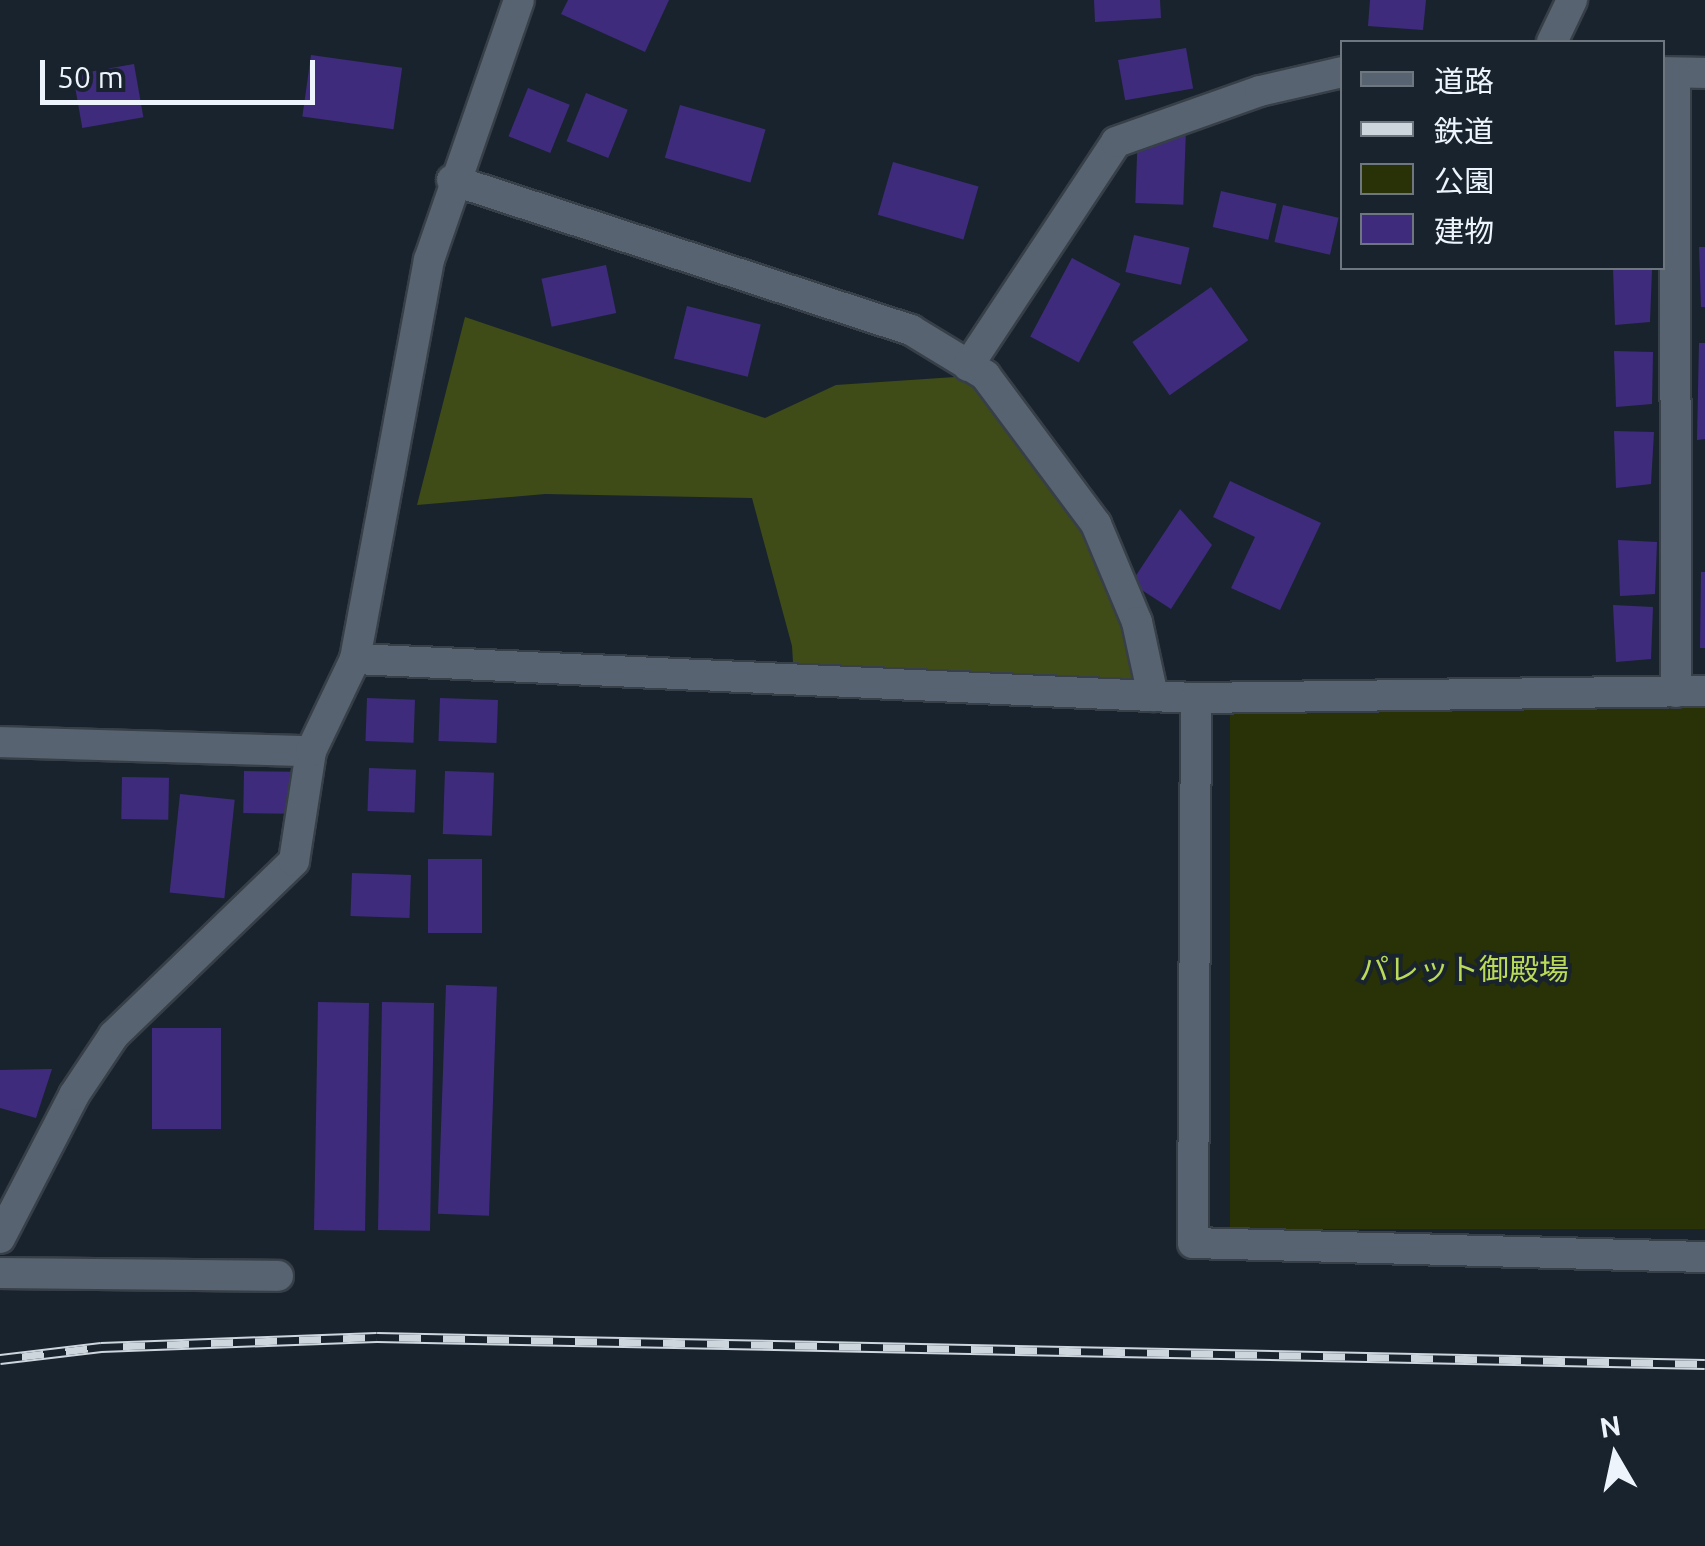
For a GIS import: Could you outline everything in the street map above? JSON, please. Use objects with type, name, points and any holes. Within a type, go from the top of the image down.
[{"type":"street","points":[[0,1238],[74,1095],[114,1036],[294,860],[312,752],[355,659],[429,260],[452,180],[519,0]]},
{"type":"street","points":[[1553,40],[1572,0]]},
{"type":"street","points":[[968,366],[1116,142],[1260,91],[1340,72]]},
{"type":"street","points":[[355,659],[1196,698],[1690,691],[1681,73]]},
{"type":"street","points":[[452,180],[911,330],[985,375],[1096,524],[1138,622],[1153,696]]},
{"type":"street","points":[[1196,698],[1194,1243],[1705,1257]]},
{"type":"street","points":[[0,742],[312,752]]},
{"type":"street","points":[[0,1273],[278,1276]]},
{"type":"green space","points":[[465,317],[765,418],[836,385],[985,375],[1114,566],[1153,696],[794,679],[792,646],[752,498],[545,494],[417,505]]},
{"type":"green space","name":"パレット御殿場","points":[[1230,705],[1705,705],[1705,1229],[1230,1229]]},
{"type":"building","points":[[568,0],[669,0],[645,52],[561,14]]},
{"type":"building","points":[[1094,0],[1160,0],[1161,18],[1095,22]]},
{"type":"building","points":[[1370,0],[1426,0],[1423,30],[1368,26]]},
{"type":"building","points":[[1186,48],[1193,88],[1125,100],[1118,60]]},
{"type":"building","points":[[311,55],[402,68],[393,129],[302,116]]},
{"type":"building","points":[[134,64],[143,117],[82,128],[73,75]]},
{"type":"building","points":[[528,88],[570,105],[550,153],[509,136]]},
{"type":"building","points":[[586,93],[628,110],[608,158],[567,141]]},
{"type":"building","points":[[680,105],[766,130],[750,182],[665,158]]},
{"type":"building","points":[[1138,127],[1186,129],[1183,205],[1135,203]]},
{"type":"building","points":[[893,162],[979,187],[963,239],[878,215]]},
{"type":"building","points":[[1221,191],[1277,204],[1268,240],[1213,227]]},
{"type":"building","points":[[1283,205],[1339,218],[1330,255],[1274,242]]},
{"type":"building","points":[[1134,235],[1190,248],[1181,285],[1125,272]]},
{"type":"building","points":[[1699,247],[1705,247],[1705,307],[1701,307]]},
{"type":"building","points":[[1072,258],[1121,284],[1079,362],[1030,337]]},
{"type":"building","points":[[606,265],[616,313],[552,327],[541,279]]},
{"type":"building","points":[[1613,270],[1652,270],[1650,322],[1615,325]]},
{"type":"building","points":[[1211,287],[1248,340],[1170,395],[1132,342]]},
{"type":"building","points":[[687,306],[761,324],[748,377],[674,358]]},
{"type":"building","points":[[1699,343],[1705,343],[1705,439],[1697,440]]},
{"type":"building","points":[[1614,351],[1653,352],[1652,404],[1616,407]]},
{"type":"building","points":[[1614,431],[1654,432],[1651,484],[1616,488]]},
{"type":"building","points":[[1230,481],[1321,523],[1280,610],[1231,588],[1255,537],[1213,517]]},
{"type":"building","points":[[1180,509],[1212,545],[1171,609],[1131,583]]},
{"type":"building","points":[[1618,540],[1657,542],[1655,594],[1620,596]]},
{"type":"building","points":[[1701,572],[1705,572],[1705,648],[1700,648]]},
{"type":"building","points":[[1613,605],[1653,607],[1651,659],[1616,662]]},
{"type":"building","points":[[367,698],[415,700],[413,743],[365,741]]},
{"type":"building","points":[[440,698],[498,700],[496,743],[438,741]]},
{"type":"building","points":[[369,768],[416,770],[414,813],[367,811]]},
{"type":"building","points":[[244,771],[292,772],[291,814],[243,813]]},
{"type":"building","points":[[445,771],[494,773],[492,836],[443,834]]},
{"type":"building","points":[[122,777],[169,778],[168,820],[121,819]]},
{"type":"building","points":[[180,794],[235,800],[224,898],[170,892]]},
{"type":"building","points":[[428,859],[482,859],[482,933],[428,933]]},
{"type":"building","points":[[352,873],[411,875],[409,918],[350,916]]},
{"type":"building","points":[[446,985],[497,987],[489,1216],[438,1214]]},
{"type":"building","points":[[318,1002],[369,1003],[365,1231],[314,1230]]},
{"type":"building","points":[[382,1002],[434,1003],[430,1231],[378,1230]]},
{"type":"building","points":[[152,1028],[221,1028],[221,1129],[152,1129]]},
{"type":"building","points":[[52,1069],[36,1118],[0,1108],[0,1070]]},
{"type":"railway","points":[[0,1359],[101,1347],[377,1337],[1705,1364]]}]
